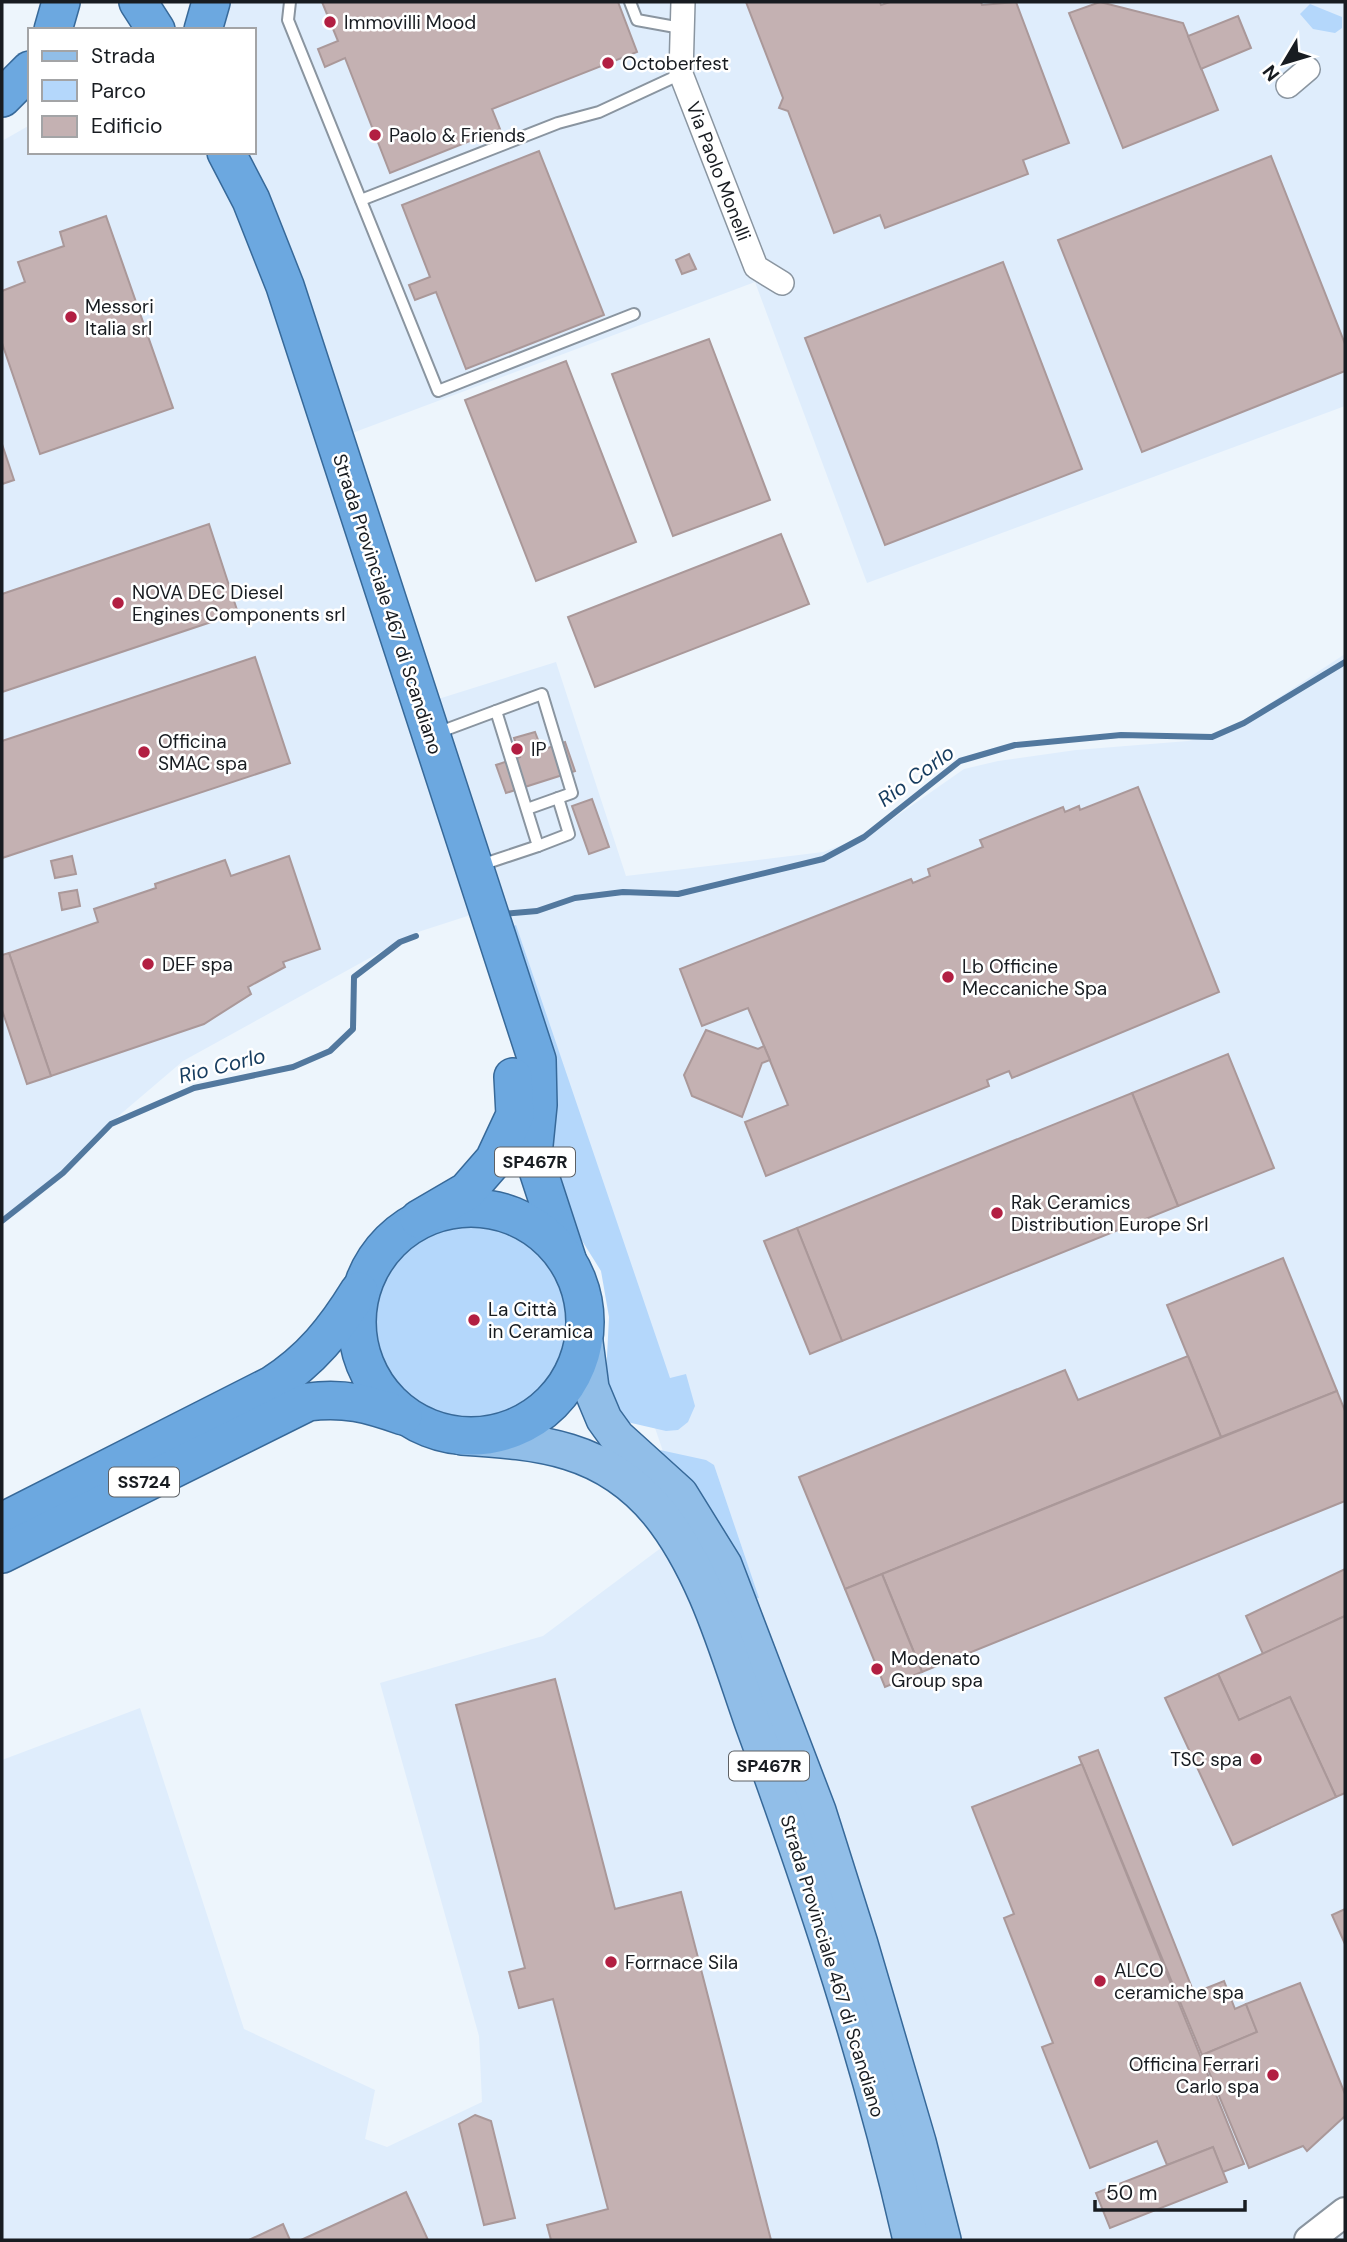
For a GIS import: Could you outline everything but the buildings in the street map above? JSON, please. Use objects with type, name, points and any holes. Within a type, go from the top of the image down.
[{"type":"highway","points":[[54,28],[61,2]]},
{"type":"highway","points":[[138,2],[155,28]]},
{"type":"highway","points":[[204,28],[211,2]]},
{"type":"highway","points":[[2,98],[28,72]]},
{"type":"highway","points":[[2,112],[28,98]]},
{"type":"highway","points":[[210,154],[295,340]]},
{"type":"highway","name":"Strada Provinciale 467 di Scandiano","points":[[225,154],[256,213],[524,1060]]},
{"type":"highway","points":[[243,154],[264,201],[302,310],[295,340]]},
{"type":"highway","name":"Strada Provinciale 467 di Scandiano","points":[[295,340],[430,736],[472,868],[524,1060]]},
{"type":"highway","name":"SP467R","points":[[419,1219],[467,1191],[494,1160],[514,1115],[524,1060]]},
{"type":"highway","name":"SP467R","points":[[524,1060],[538,1105],[533,1155],[566,1259]]},
{"type":"highway","name":"Strada Provinciale 467 di Scandiano","points":[[472,1207],[510,1214],[543,1232],[566,1259],[582,1292],[586,1319],[584,1342],[575,1373],[556,1401],[531,1421],[498,1434],[462,1437],[438,1433],[408,1418],[386,1400],[367,1371],[358,1339],[356,1319],[362,1285],[373,1262],[393,1238],[419,1219],[446,1210],[472,1207]]},
{"type":"highway","name":"SS724","points":[[2,1522],[292,1372],[323,1343],[362,1285]]},
{"type":"highway","name":"SS724","points":[[2,1554],[308,1402],[358,1400],[408,1418]]},
{"type":"main road","name":"Strada Provinciale 467 di Scandiano","points":[[584,1342],[591,1388],[604,1419],[617,1437],[680,1494],[702,1524],[724,1565],[835,1864],[918,2143],[943,2240]]},
{"type":"main road","name":"Strada Provinciale 467 di Scandiano","points":[[462,1437],[549,1444],[592,1460],[629,1485],[657,1511],[684,1551],[715,1618],[812,1884],[891,2155],[911,2240]]},
{"type":"street","name":"Via Paolo Monelli","points":[[683,2],[681,74],[756,267],[782,283]]},
{"type":"street","points":[[1288,86],[1308,69]]},
{"type":"street","points":[[1309,2240],[1345,2212]]},
{"type":"lane","points":[[290,2],[288,20],[438,391],[634,314]]},
{"type":"lane","points":[[630,2],[637,20],[681,28]]},
{"type":"lane","points":[[362,200],[558,123],[600,113],[681,74]]},
{"type":"lane","points":[[430,736],[542,694],[572,793],[527,809]]},
{"type":"lane","points":[[496,711],[538,846]]},
{"type":"lane","points":[[472,868],[569,834],[558,798]]},
{"type":"shaded area","points":[[231,2],[1345,2],[1345,406],[867,583],[755,282],[331,441],[419,705],[556,662],[626,876],[823,852],[871,834],[964,769],[998,761],[1076,750],[1188,741],[1223,734],[1345,654],[1345,2240],[2,2240],[2,1760],[140,1708],[244,2029],[375,2090],[365,2139],[387,2147],[482,2102],[479,2036],[380,1683],[543,1636],[689,1527],[531,1067],[483,911],[415,933],[183,1061],[95,1136],[28,1206],[2,1223],[2,141],[28,126],[28,154],[256,154],[256,28],[215,28]]},
{"type":"green space","points":[[1310,4],[1342,17],[1342,28],[1335,33],[1313,29],[1300,14]]},
{"type":"green space","points":[[516,925],[670,1378],[686,1374],[695,1406],[688,1422],[678,1430],[666,1431],[627,1422],[619,1414],[611,1397],[606,1376],[609,1317],[601,1271],[564,1212],[502,931]]},
{"type":"green space","points":[[472,1219],[511,1227],[544,1249],[566,1282],[574,1321],[566,1360],[544,1393],[511,1415],[472,1423],[433,1415],[400,1393],[378,1360],[370,1321],[378,1282],[400,1249],[433,1227]]},
{"type":"green space","points":[[660,1450],[706,1460],[714,1465],[759,1598],[754,1599],[711,1510]]},
{"type":"waterway","name":"Rio Corlo","points":[[503,914],[537,911],[575,898],[623,892],[678,894],[823,859],[864,837],[960,761],[1015,745],[1121,735],[1212,737],[1244,723],[1345,662]]},
{"type":"waterway","name":"Rio Corlo","points":[[2,1221],[63,1173],[111,1124],[194,1088],[293,1067],[330,1051],[353,1029],[354,977],[400,942],[416,936]]},
{"type":"place","name":"Immovilli Mood","points":[[330,22]]},
{"type":"place","name":"Octoberfest","points":[[608,63]]},
{"type":"place","name":"Paolo & Friends","points":[[375,135]]},
{"type":"place","name":"Messori Italia srl","points":[[71,317]]},
{"type":"place","name":"NOVA DEC Diesel Engines Components srl","points":[[118,603]]},
{"type":"place","name":"IP","points":[[517,749]]},
{"type":"place","name":"Officina SMAC spa","points":[[144,752]]},
{"type":"place","name":"DEF spa","points":[[148,964]]},
{"type":"place","name":"Lb Officine Meccaniche Spa","points":[[948,977]]},
{"type":"place","name":"Rak Ceramics Distribution Europe Srl","points":[[997,1213]]},
{"type":"place","name":"La Città in Ceramica","points":[[474,1320]]},
{"type":"place","name":"Modenato Group spa","points":[[877,1669]]},
{"type":"place","name":"TSC spa","points":[[1256,1759]]},
{"type":"place","name":"Forrnace Sila","points":[[611,1962]]},
{"type":"place","name":"ALCO ceramiche spa","points":[[1100,1981]]},
{"type":"place","name":"Officina Ferrari Carlo spa","points":[[1273,2075]]}]
